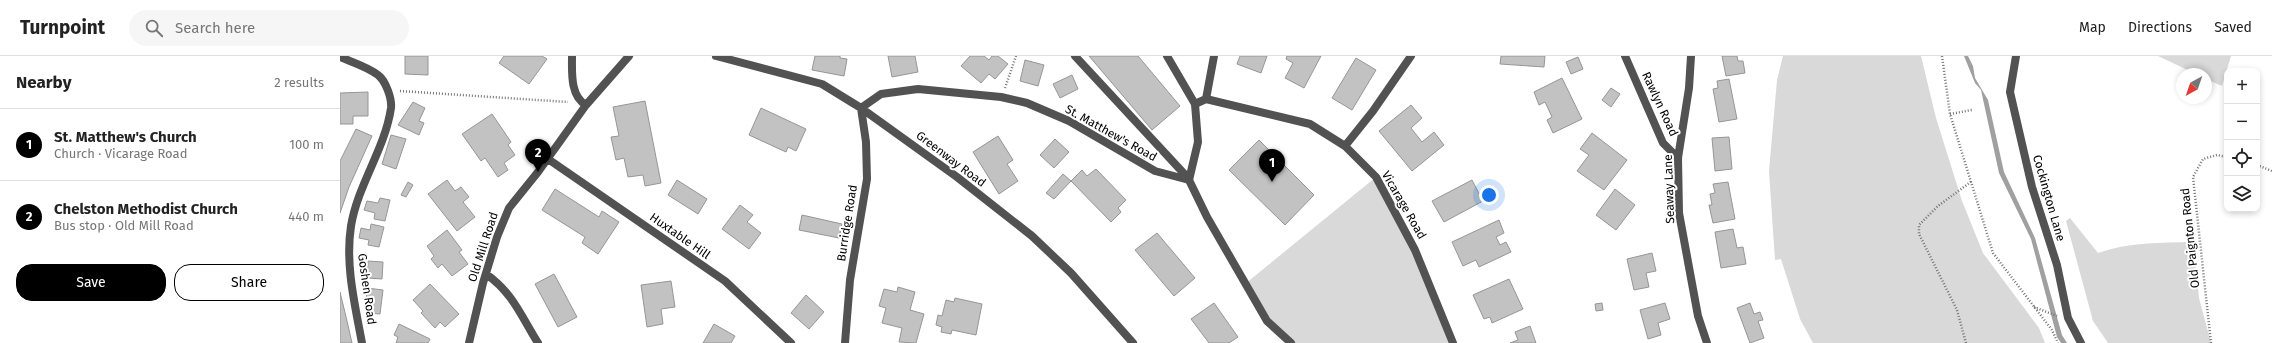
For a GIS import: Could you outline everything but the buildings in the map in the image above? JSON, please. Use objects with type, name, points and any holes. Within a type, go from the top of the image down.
[{"type":"street","points":[[572,56],[574,87],[583,104]]},
{"type":"street","name":"Old Mill Road","points":[[470,343],[486,274],[509,208],[548,159],[583,104],[629,56]]},
{"type":"street","name":"Greenway Road","points":[[716,56],[822,84],[861,108],[957,177],[1032,236],[1072,274],[1133,343]]},
{"type":"street","points":[[1075,56],[1189,180],[1207,217],[1267,321],[1291,343]]},
{"type":"street","points":[[1167,56],[1195,104],[1198,142],[1189,180]]},
{"type":"street","points":[[1195,104],[1206,99],[1214,56]]},
{"type":"street","points":[[1345,146],[1373,111],[1411,56]]},
{"type":"street","name":"Rawlyn Road","points":[[1625,56],[1664,143],[1678,158]]},
{"type":"street","name":"Seaway Lane","points":[[1691,56],[1689,88],[1678,158],[1679,213],[1698,316],[1707,343]]},
{"type":"street","name":"Cockington Lane","points":[[2016,56],[2010,92],[2032,187],[2057,265],[2068,318],[2081,343]]},
{"type":"street","name":"Goshen Road","points":[[340,57],[379,76],[387,90],[392,106],[386,130],[359,195],[351,225],[349,249],[351,278],[362,343]]},
{"type":"street","name":"St. Matthew's Road","points":[[861,108],[881,94],[918,89],[1001,97],[1027,103],[1069,121],[1155,171],[1189,180]]},
{"type":"street","name":"Vicarage Road","points":[[1206,99],[1310,124],[1345,146],[1376,177],[1415,250],[1453,343]]},
{"type":"street","name":"Burridge Road","points":[[845,343],[850,280],[867,180],[866,142],[861,108]]},
{"type":"street","name":"Huxtable Hill","points":[[548,159],[725,281],[791,343]]},
{"type":"street","points":[[486,274],[499,283],[511,296],[538,343]]},
{"type":"path","points":[[1001,97],[1016,56]]},
{"type":"path","points":[[1942,56],[1950,114],[1972,180],[1993,253],[2052,330],[2058,343]]},
{"type":"path","points":[[387,90],[583,104]]},
{"type":"path","points":[[1950,114],[1972,110]]},
{"type":"path","name":"Old Paignton Road","points":[[2211,343],[2193,177],[2203,159],[2217,155],[2224,156]]},
{"type":"path","points":[[2260,166],[2272,171]]},
{"type":"path","points":[[1966,343],[1957,310],[1919,234],[1919,225],[1938,206],[1972,180]]},
{"type":"path","points":[[2033,307],[2046,313]]},
{"type":"shaded area","points":[[1783,56],[1921,56],[1936,118],[1962,201],[1983,253],[2039,328],[2045,343],[1813,343],[1800,319],[1781,259],[1775,260],[1769,171],[1777,80]]},
{"type":"shaded area","points":[[1964,56],[1968,56],[1973,66],[1975,78],[1988,100],[2004,172],[2035,238],[2062,335],[2067,343],[2061,343],[2057,337],[2031,239],[1999,173],[1981,90],[1975,83]]},
{"type":"shaded area","points":[[2158,56],[2231,56],[2227,68],[2224,68],[2224,79],[2222,86],[2212,82],[2212,68],[2183,68]]},
{"type":"shaded area","points":[[1376,177],[1415,250],[1453,343],[1291,343],[1267,321],[1245,284]]},
{"type":"shaded area","points":[[2070,218],[2098,253],[2109,249],[2133,245],[2193,242],[2199,298],[2211,343],[2108,343],[2093,321],[2066,221]]},
{"type":"place","name":"Chelston Methodist Church","points":[[538,172]]},
{"type":"place","name":"St. Matthew's Church","points":[[1272,182]]}]
